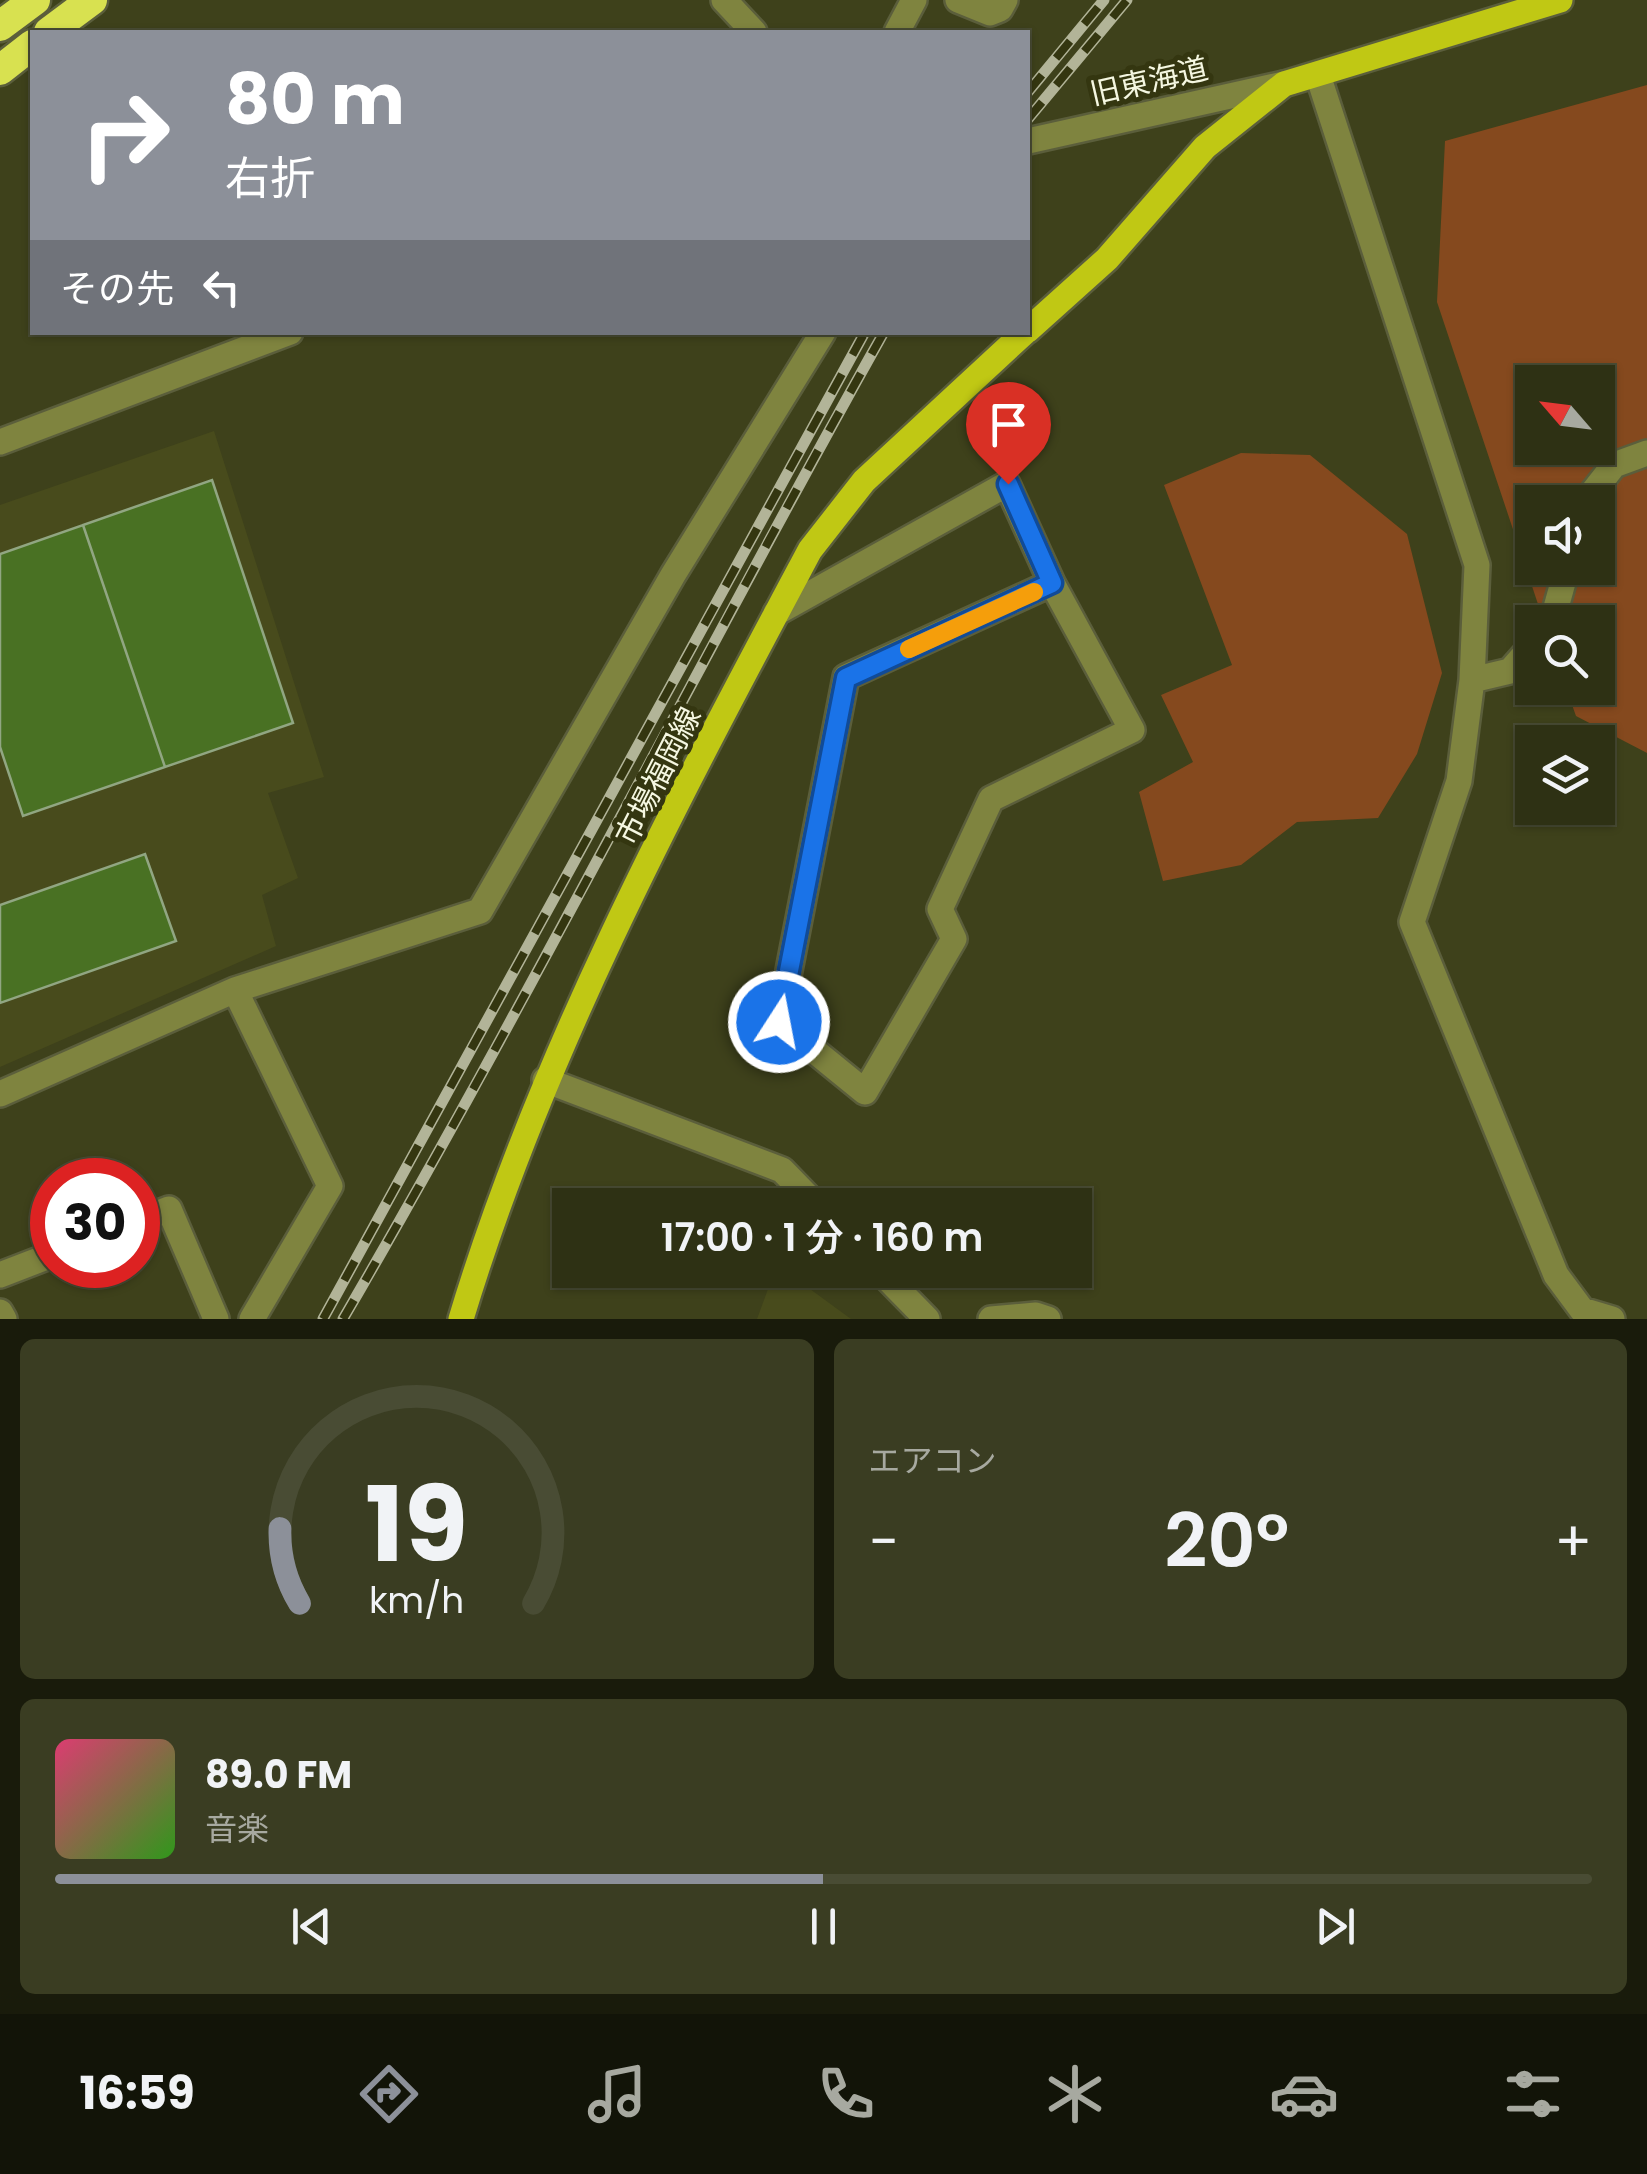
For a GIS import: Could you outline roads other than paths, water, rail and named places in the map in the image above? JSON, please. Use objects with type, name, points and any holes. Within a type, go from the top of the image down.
[{"type":"highway","points":[[0,26],[35,0]]},
{"type":"highway","points":[[52,30],[92,0]]},
{"type":"highway","points":[[0,70],[30,47]]},
{"type":"main road","name":"市場福岡線","points":[[1030,327],[1107,259],[1205,147],[1284,84],[1560,0]]},
{"type":"main road","name":"市場福岡線","points":[[461,1319],[489,1227],[545,1080],[810,550],[864,480],[1022,335]]},
{"type":"street","points":[[724,0],[752,30]]},
{"type":"street","points":[[898,30],[914,0]]},
{"type":"street","points":[[958,0],[990,12],[1000,9],[1005,0]]},
{"type":"street","points":[[1318,74],[1477,565],[1472,680],[1459,782],[1412,922],[1556,1275],[1582,1310],[1612,1319]]},
{"type":"street","name":"旧東海道","points":[[1030,141],[1284,84]]},
{"type":"street","points":[[0,442],[282,335]]},
{"type":"street","points":[[0,1094],[235,990],[480,910],[673,575],[821,335]]},
{"type":"street","points":[[1598,485],[1614,465],[1647,453]]},
{"type":"street","points":[[776,613],[1008,484],[1052,583],[1132,730],[991,799],[940,908],[954,939],[865,1092],[779,1022],[846,678],[1052,583]]},
{"type":"street","points":[[1472,680],[1510,671],[1515,665]]},
{"type":"street","points":[[235,990],[330,1186],[252,1319]]},
{"type":"street","points":[[545,1080],[782,1170],[799,1188]]},
{"type":"street","points":[[160,1212],[169,1209],[216,1319]]},
{"type":"street","points":[[0,1276],[30,1264]]},
{"type":"street","points":[[897,1288],[927,1319]]},
{"type":"street","points":[[0,1312],[4,1319]]},
{"type":"street","points":[[991,1319],[1036,1315],[1048,1319]]},
{"type":"railway","points":[[1030,90],[1104,0]]},
{"type":"railway","points":[[1030,117],[1127,0]]},
{"type":"railway","points":[[323,1319],[863,335]]},
{"type":"railway","points":[[343,1319],[481,1074],[882,335]]}]
